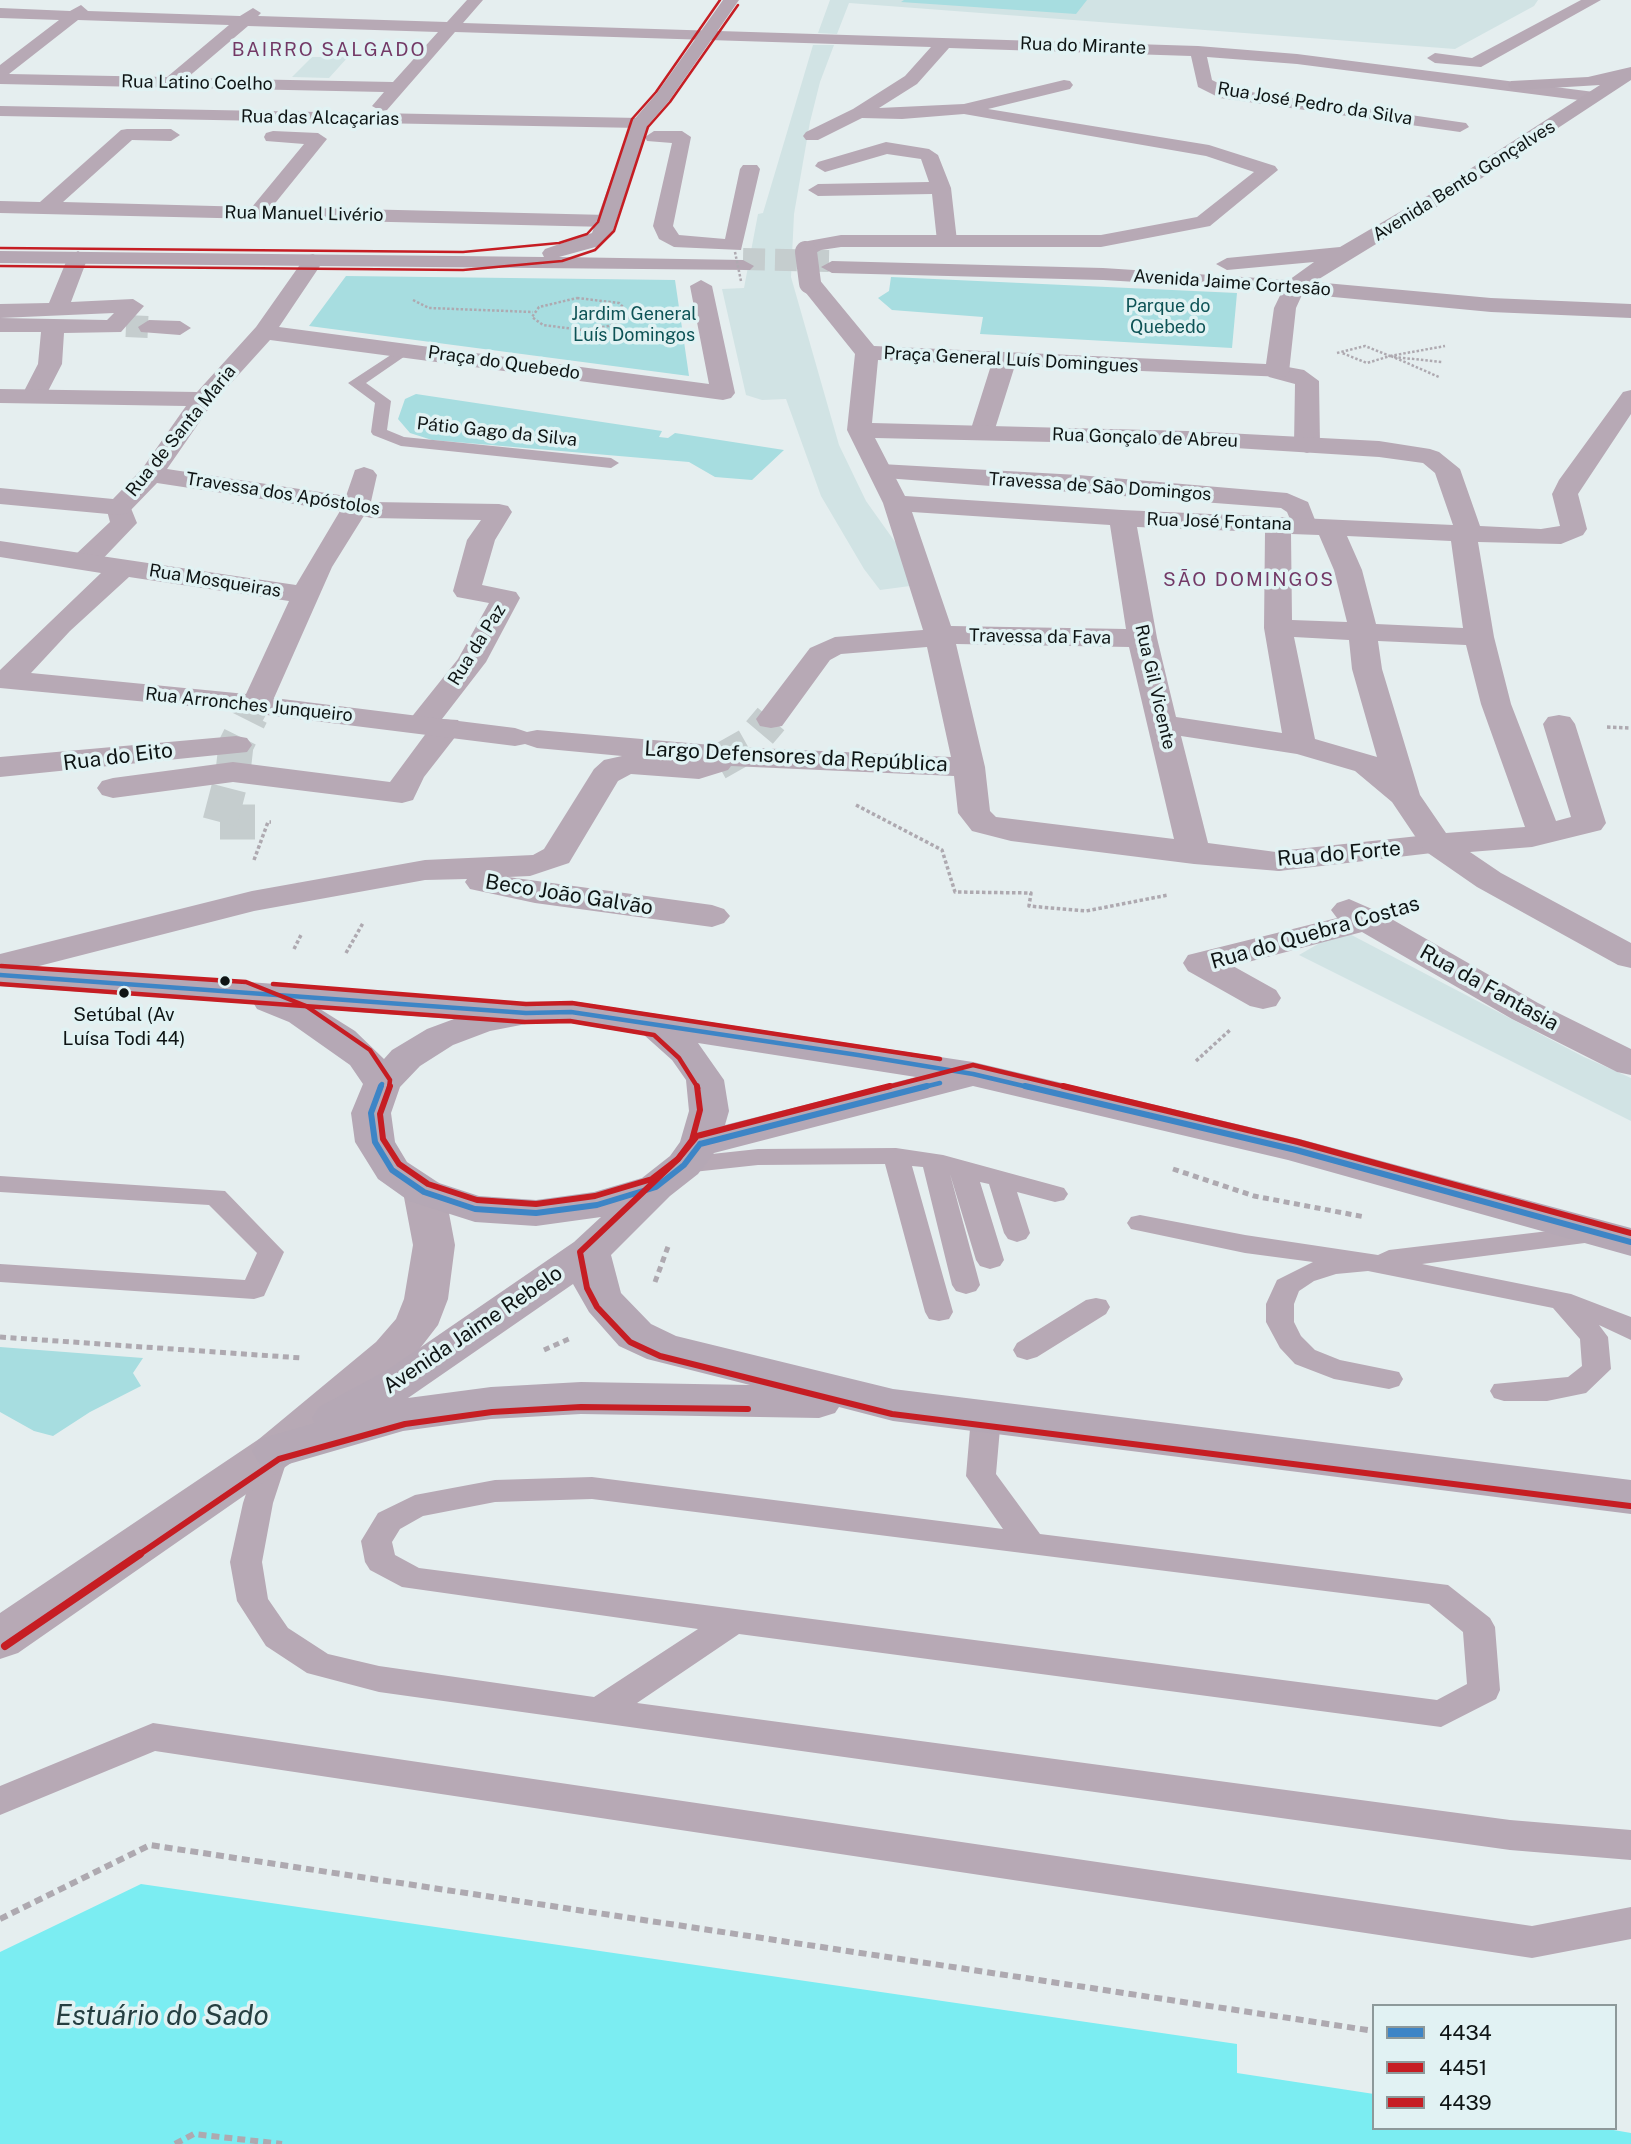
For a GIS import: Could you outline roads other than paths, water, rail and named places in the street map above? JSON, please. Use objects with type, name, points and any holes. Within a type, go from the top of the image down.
[{"type":"main road","points":[[463,261],[561,252],[592,242],[607,224],[663,97],[731,0]]},
{"type":"main road","points":[[1519,87],[1588,82],[1628,73]]},
{"type":"main road","name":"Avenida Bento Gonçalves","points":[[1301,281],[1362,264],[1628,73]]},
{"type":"main road","points":[[1519,87],[1568,115]]},
{"type":"main road","points":[[0,257],[740,264],[679,254],[636,240],[626,221],[647,130]]},
{"type":"main road","name":"Avenida Jaime Cortesão","points":[[1631,311],[1415,287],[1301,281],[833,264],[1197,267],[1301,281],[1491,305],[1631,311]]},
{"type":"main road","points":[[1197,267],[1362,264],[1415,287]]},
{"type":"main road","points":[[0,975],[526,1013],[571,1012],[973,1074],[1296,1150],[1617,1238]]},
{"type":"main road","points":[[245,991],[302,1014],[342,1039],[364,1058],[382,1084]]},
{"type":"main road","points":[[526,1013],[481,1022],[440,1037],[406,1058],[382,1084],[371,1113],[375,1142],[392,1170],[424,1192],[475,1209],[536,1213],[597,1205],[680,1165],[973,1074]]},
{"type":"main road","points":[[658,1027],[686,1052],[705,1080],[709,1111],[680,1165]]},
{"type":"main road","name":"Avenida Jaime Rebelo","points":[[275,1451],[405,1380],[589,1252],[680,1165]]},
{"type":"main road","points":[[589,1252],[595,1286],[604,1302],[635,1335],[663,1348],[893,1405]]},
{"type":"main road","points":[[275,1451],[403,1415],[491,1403],[673,1398],[893,1405],[1631,1497]]},
{"type":"street","points":[[0,73],[94,0]]},
{"type":"street","points":[[172,82],[268,0]]},
{"type":"street","points":[[371,118],[395,87],[475,0]]},
{"type":"street","points":[[1421,56],[1475,63],[1593,0]]},
{"type":"street","name":"Rua do Mirante","points":[[0,13],[707,33],[1198,51],[1297,59],[1594,97]]},
{"type":"street","points":[[812,136],[859,113],[911,80],[946,41]]},
{"type":"street","points":[[1297,59],[1329,45]]},
{"type":"street","name":"Rua José Pedro da Silva","points":[[1198,51],[1204,83],[1226,94],[1460,127]]},
{"type":"street","name":"Rua Latino Coelho","points":[[0,79],[395,87]]},
{"type":"street","points":[[859,113],[902,114],[964,109],[1064,85]]},
{"type":"street","name":"Praça General Luís Domingues","points":[[964,109],[1028,122],[1209,150],[1268,170],[1203,222],[1101,241],[841,241],[815,245],[806,252],[810,283],[867,353],[1277,372]]},
{"type":"street","name":"Rua das Alcaçarias","points":[[0,111],[371,118],[647,130],[682,137],[663,226],[666,235],[674,241],[734,246],[750,169]]},
{"type":"street","points":[[45,208],[127,134],[195,135]]},
{"type":"street","points":[[250,137],[318,139],[257,214]]},
{"type":"street","points":[[825,166],[886,148],[929,155],[941,188],[947,241]]},
{"type":"street","points":[[818,190],[941,188]]},
{"type":"street","name":"Rua Manuel Livério","points":[[0,207],[607,224]]},
{"type":"street","points":[[33,397],[50,364],[55,316],[78,257]]},
{"type":"street","points":[[264,332],[313,260]]},
{"type":"street","points":[[1298,452],[1307,381],[1277,372],[1285,308],[1301,281]]},
{"type":"street","name":"Praça do Quebedo","points":[[264,332],[723,393],[701,286]]},
{"type":"street","points":[[0,311],[130,326],[180,328]]},
{"type":"street","points":[[0,325],[55,316]]},
{"type":"street","name":"Rua de Santa Maria","points":[[85,561],[124,523],[119,507],[152,474],[203,399],[264,332]]},
{"type":"street","points":[[867,353],[859,430],[896,503],[939,635],[969,768]]},
{"type":"street","points":[[982,432],[1005,359]]},
{"type":"street","points":[[0,396],[203,399]]},
{"type":"street","name":"Rua José Fontana","points":[[896,503],[1122,518],[1561,536],[1574,529],[1565,494],[1631,397]]},
{"type":"street","name":"Rua Gonçalo de Abreu","points":[[859,430],[1187,438],[1298,452],[1379,449],[1430,457],[1447,469],[1469,533]]},
{"type":"street","name":"Travessa de São Domingos","points":[[881,472],[1287,501],[1299,508],[1304,526],[1348,570],[1363,633],[1367,669],[1404,795]]},
{"type":"street","name":"Travessa dos Apóstolos","points":[[152,474],[371,510],[499,512]]},
{"type":"street","points":[[256,705],[318,567],[357,506],[364,475]]},
{"type":"street","points":[[5,500],[119,507]]},
{"type":"street","name":"Rua da Paz","points":[[434,725],[506,598],[467,591],[470,572],[481,540],[499,512]]},
{"type":"street","name":"Rua Gil Vicente","points":[[1122,518],[1142,638],[1194,854]]},
{"type":"street","points":[[1300,745],[1278,628],[1304,526]]},
{"type":"street","points":[[1469,533],[1464,540],[1479,637],[1496,704],[1544,834]]},
{"type":"street","name":"Rua Mosqueiras","points":[[0,549],[305,595]]},
{"type":"street","points":[[4,679],[124,567]]},
{"type":"street","points":[[1278,628],[1479,637]]},
{"type":"street","name":"Travessa da Fava","points":[[771,719],[820,654],[835,646],[913,640],[939,635],[1142,638]]},
{"type":"street","name":"Rua Arronches Junqueiro","points":[[4,679],[434,725],[516,738]]},
{"type":"street","points":[[1164,724],[1300,745],[1366,764],[1404,795],[1437,844],[1489,880],[1631,957]]},
{"type":"street","name":"Rua do Forte","points":[[1050,836],[1194,854],[1279,861],[1544,834],[1589,823],[1559,724]]},
{"type":"street","points":[[113,788],[235,758],[402,793],[434,725]]},
{"type":"street","name":"Largo Defensores da República","points":[[516,738],[760,758],[969,768],[974,813],[984,824],[1050,836]]},
{"type":"street","name":"Rua do Eito","points":[[0,767],[235,758]]},
{"type":"street","points":[[0,965],[252,901],[362,879],[425,870],[497,869],[545,862],[556,856],[605,776],[615,768],[631,764],[699,769],[717,763]]},
{"type":"street","name":"Beco João Galvão","points":[[425,870],[535,893],[712,916]]},
{"type":"street","name":"Rua do Quebra Costas","points":[[1263,998],[1201,963],[1359,915]]},
{"type":"street","name":"Rua da Fantasia","points":[[1359,915],[1524,1011],[1631,1064]]},
{"type":"street","name":"Avenida Jaime Rebelo","points":[[0,1639],[275,1451],[392,1353],[416,1325],[426,1299],[434,1245],[424,1192]]},
{"type":"lane","name":"Pátio Gago da Silva","points":[[407,349],[356,383],[383,401],[379,432],[401,441],[611,463]]},
{"type":"lane","points":[[680,1165],[758,1157],[896,1156],[934,1161],[1055,1194]]},
{"type":"lane","points":[[896,1156],[939,1312]]},
{"type":"lane","points":[[934,1161],[966,1285]]},
{"type":"lane","points":[[964,1170],[990,1260]]},
{"type":"lane","points":[[1000,1179],[1017,1233]]},
{"type":"lane","points":[[0,1184],[216,1197],[271,1252],[254,1290],[0,1273]]},
{"type":"lane","points":[[1144,1233],[1183,1231],[1245,1244],[1368,1262],[1561,1300],[1626,1325],[1631,1331]]},
{"type":"lane","points":[[1390,1379],[1334,1369],[1306,1357],[1290,1341],[1280,1322],[1280,1304],[1287,1286],[1304,1275],[1333,1265],[1617,1238]]},
{"type":"lane","points":[[1504,1391],[1547,1391],[1576,1385],[1597,1369],[1594,1337],[1561,1300]]},
{"type":"lane","points":[[1027,1350],[1096,1307]]},
{"type":"lane","points":[[986,1417],[981,1476],[1031,1544]]},
{"type":"lane","points":[[275,1451],[258,1503],[246,1562],[253,1601],[277,1637],[319,1664],[379,1679],[599,1712],[1470,1830],[1631,1845]]},
{"type":"lane","points":[[592,1488],[1031,1544],[1437,1593],[1479,1627],[1484,1690],[1440,1714],[413,1579],[381,1562],[376,1541],[389,1521],[415,1506],[495,1491],[592,1488]]},
{"type":"lane","points":[[599,1712],[734,1621]]},
{"type":"lane","points":[[0,1801],[153,1737],[1532,1942],[1631,1923]]},
{"type":"water","name":"Estuário do Sado","points":[[141,1884],[1237,2044],[1237,2073],[1372,2094],[1372,2130],[1614,2130],[1631,2133],[1631,2144],[0,2144],[0,1952]]},
{"type":"tunnel","points":[[743,259],[834,261]]},
{"type":"tunnel","points":[[126,326],[149,327]]},
{"type":"tunnel","points":[[250,716],[256,705]]},
{"type":"tunnel","points":[[220,822],[233,772],[236,745],[251,715]]},
{"type":"tunnel","points":[[717,763],[749,745],[771,719]]},
{"type":"tunnel","points":[[220,822],[268,822]]},
{"type":"place","name":"Setúbal (Av Luísa Todi 44)","points":[[124,993]]},
{"type":"district","name":"BAIRRO SALGADO","points":[[329,50]]},
{"type":"district","name":"SÃO DOMINGOS","points":[[1249,580]]},
{"type":"park label","name":"Parque do Quebedo","points":[[1168,316]]},
{"type":"park label","name":"Jardim General Luís Domingos","points":[[634,324]]}]
